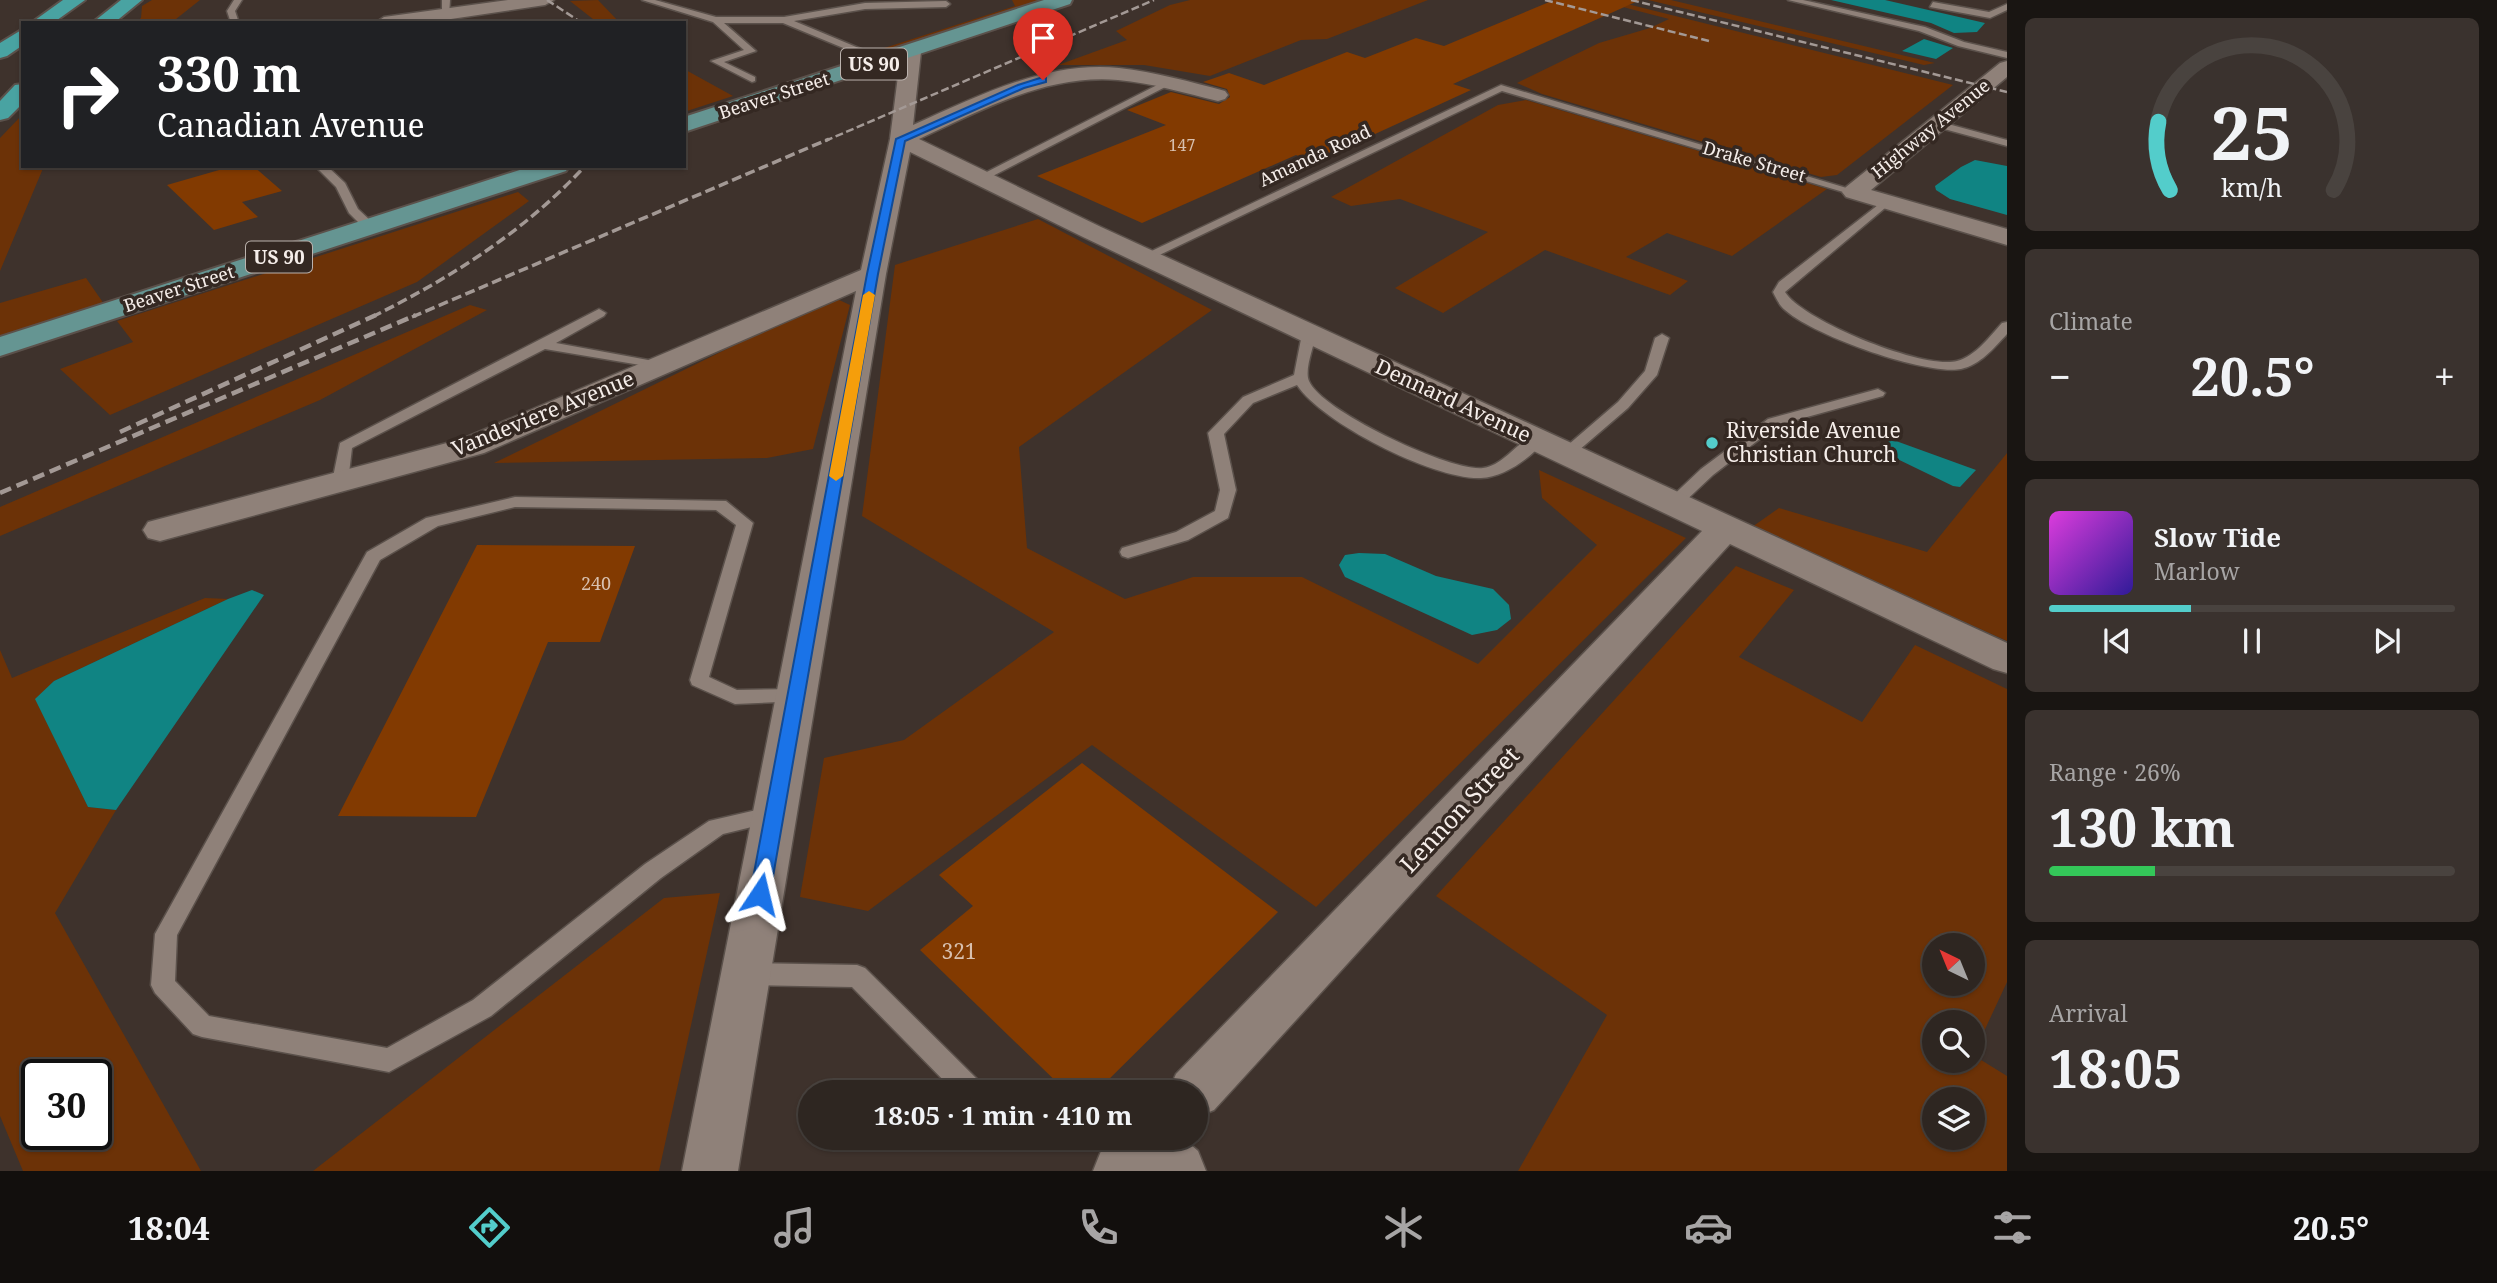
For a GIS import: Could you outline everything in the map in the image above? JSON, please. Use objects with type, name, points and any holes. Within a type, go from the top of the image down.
[{"type":"highway","points":[[43,21],[76,0]]},
{"type":"highway","points":[[105,21],[133,0]]},
{"type":"highway","points":[[0,52],[21,36]]},
{"type":"highway","points":[[0,113],[21,92]]},
{"type":"main road","name":"Beaver Street","points":[[686,124],[1063,0]]},
{"type":"main road","name":"Beaver Street","points":[[0,347],[551,168]]},
{"type":"street","points":[[392,21],[446,7],[545,0]]},
{"type":"street","points":[[710,1171],[873,274],[901,139],[897,56]]},
{"type":"street","name":"Highway Avenue","points":[[1854,192],[2007,67]]},
{"type":"street","points":[[901,139],[1021,86],[1043,80],[1117,74],[1218,95]]},
{"type":"street","name":"Dennard Avenue","points":[[901,139],[1145,257],[2007,659]]},
{"type":"street","name":"Drake Street","points":[[1854,192],[2007,237]]},
{"type":"street","name":"Vandeviere Avenue","points":[[160,530],[473,446],[873,274]]},
{"type":"street","name":"Lennon Street","points":[[1206,1080],[1725,528]]},
{"type":"lane","points":[[234,21],[231,10],[238,0]]},
{"type":"lane","points":[[646,0],[716,20],[784,20],[865,6],[946,4]]},
{"type":"lane","points":[[1792,0],[1922,29],[1961,44],[2007,55]]},
{"type":"lane","points":[[1933,5],[1990,15],[2007,7]]},
{"type":"lane","points":[[716,20],[751,51],[716,61],[752,79]]},
{"type":"lane","points":[[784,20],[897,56]]},
{"type":"lane","points":[[981,178],[1168,83]]},
{"type":"lane","name":"Drake Street","points":[[1501,88],[1854,192]]},
{"type":"lane","name":"Amanda Road","points":[[1145,257],[1501,88]]},
{"type":"lane","points":[[1937,124],[2007,143]]},
{"type":"lane","points":[[322,168],[341,185],[353,211],[370,227]]},
{"type":"lane","points":[[1887,201],[1784,285],[1779,292],[1784,304],[1806,319],[1905,358],[1952,366],[1967,363],[1976,357],[2007,326]]},
{"type":"lane","points":[[340,482],[345,446],[543,345],[599,313]]},
{"type":"lane","points":[[1309,334],[1300,378],[1308,394],[1366,432],[1423,459],[1455,471],[1481,473],[1493,470],[1516,457],[1537,440]]},
{"type":"lane","points":[[1566,454],[1623,405],[1652,372],[1662,338]]},
{"type":"lane","points":[[543,345],[659,366]]},
{"type":"lane","points":[[1128,552],[1182,536],[1222,514],[1228,490],[1216,433],[1248,400],[1300,378]]},
{"type":"lane","points":[[1672,504],[1707,472],[1773,422],[1878,393]]},
{"type":"lane","points":[[775,814],[717,827],[653,871],[482,1008],[389,1060],[202,1026],[163,985],[166,934],[373,556],[432,522],[515,502],[720,505],[745,523],[699,680],[735,697],[796,696]]},
{"type":"lane","points":[[746,974],[857,976],[960,1080]]},
{"type":"shaded area","points":[[152,0],[200,0],[174,21],[137,21],[141,18],[142,6]]},
{"type":"shaded area","points":[[598,0],[618,21],[595,21],[570,1]]},
{"type":"shaded area","points":[[1012,0],[1049,0],[890,53],[875,51],[1015,6]]},
{"type":"shaded area","points":[[1190,0],[1428,0],[1327,39],[1301,40],[1210,76],[1144,65],[1058,65],[1127,40],[1116,31],[1170,5]]},
{"type":"shaded area","points":[[1596,0],[1611,0],[1953,85],[1837,175],[1821,177],[1542,94],[1517,83],[1599,43],[1650,28],[1669,19]]},
{"type":"shaded area","points":[[1648,0],[1671,0],[1935,63],[1924,65]]},
{"type":"shaded area","points":[[686,70],[733,96],[686,111]]},
{"type":"shaded area","points":[[1526,100],[1827,189],[1732,256],[1667,233],[1626,257],[1688,281],[1670,295],[1545,250],[1443,313],[1395,288],[1488,232],[1400,199],[1351,206],[1331,197],[1498,105]]},
{"type":"shaded area","points":[[21,116],[21,168],[43,168],[0,271],[0,138]]},
{"type":"shaded area","points":[[518,192],[529,201],[417,282],[110,415],[60,369],[133,342],[117,321]]},
{"type":"shaded area","points":[[1038,219],[1212,310],[1019,447],[1027,548],[1125,599],[1193,577],[1302,577],[1478,664],[1597,545],[1542,498],[1539,470],[1686,538],[1316,907],[1092,745],[868,911],[800,897],[824,758],[904,740],[1054,632],[862,516],[895,265]]},
{"type":"shaded area","points":[[86,278],[104,304],[0,338],[0,303]]},
{"type":"shaded area","points":[[837,299],[850,305],[813,449],[767,458],[494,463],[800,313]]},
{"type":"shaded area","points":[[470,305],[487,310],[320,400],[0,536],[0,507]]},
{"type":"shaded area","points":[[2007,453],[2007,641],[1752,527],[1779,508],[1927,552]]},
{"type":"shaded area","points":[[1736,566],[1794,590],[1739,657],[1862,722],[1915,645],[2007,689],[2007,982],[1985,1029],[1985,1010],[1922,1010],[1922,1073],[1985,1073],[1985,1062],[2007,1076],[2007,1171],[1518,1171],[1607,1015],[1436,896]]},
{"type":"shaded area","points":[[205,598],[228,599],[54,681],[36,700],[88,807],[116,810],[55,913],[201,1171],[23,1171],[0,1116],[0,650],[12,678]]},
{"type":"shaded area","points":[[720,893],[659,1171],[313,1171],[664,898]]},
{"type":"water","points":[[1831,0],[1885,0],[1985,23],[1977,32],[1954,33],[1931,23]]},
{"type":"water","points":[[1924,39],[1953,48],[1936,59],[1902,51]]},
{"type":"water","points":[[1975,160],[2007,166],[2007,215],[1950,199],[1936,190],[1935,186]]},
{"type":"water","points":[[1889,441],[1896,441],[1976,470],[1960,487],[1953,486],[1887,454],[1882,448]]},
{"type":"water","points":[[1385,554],[1436,576],[1493,589],[1509,605],[1511,619],[1497,630],[1472,635],[1345,577],[1339,565],[1345,555]]},
{"type":"water","points":[[252,590],[264,595],[116,810],[88,807],[35,699],[54,681]]},
{"type":"building","points":[[1554,0],[1640,0],[1453,84],[1471,90],[1314,162],[1296,155],[1142,223],[1037,176],[1166,125],[1127,110],[1171,92],[1219,104],[1230,97],[1227,89],[1203,82],[1229,73],[1264,85],[1347,52],[1365,58],[1416,38],[1444,46]]},
{"type":"building","points":[[226,168],[255,168],[282,191],[242,202],[258,217],[214,230],[167,185]]},
{"type":"building","points":[[477,545],[635,546],[600,642],[548,642],[476,817],[338,816]]},
{"type":"building","points":[[1082,763],[1278,912],[1108,1080],[1055,1080],[920,950],[973,906],[939,875]]},
{"type":"railway","points":[[547,0],[579,21]]},
{"type":"railway","points":[[825,141],[1154,0]]},
{"type":"railway","points":[[1545,0],[1709,41]]},
{"type":"railway","points":[[1631,0],[2007,92]]},
{"type":"railway","points":[[412,317],[829,139]]},
{"type":"railway","points":[[374,316],[430,286],[486,251],[537,212],[583,168]]},
{"type":"railway","points":[[0,493],[416,315]]},
{"type":"railway","points":[[120,432],[374,316]]},
{"type":"slow traffic","points":[[836,476],[869,295]]},
{"type":"place","name":"Riverside Avenue Christian Church","points":[[1712,443]]},
{"type":"route","points":[[760,894],[873,274],[901,139],[1021,86],[1043,80]]}]
